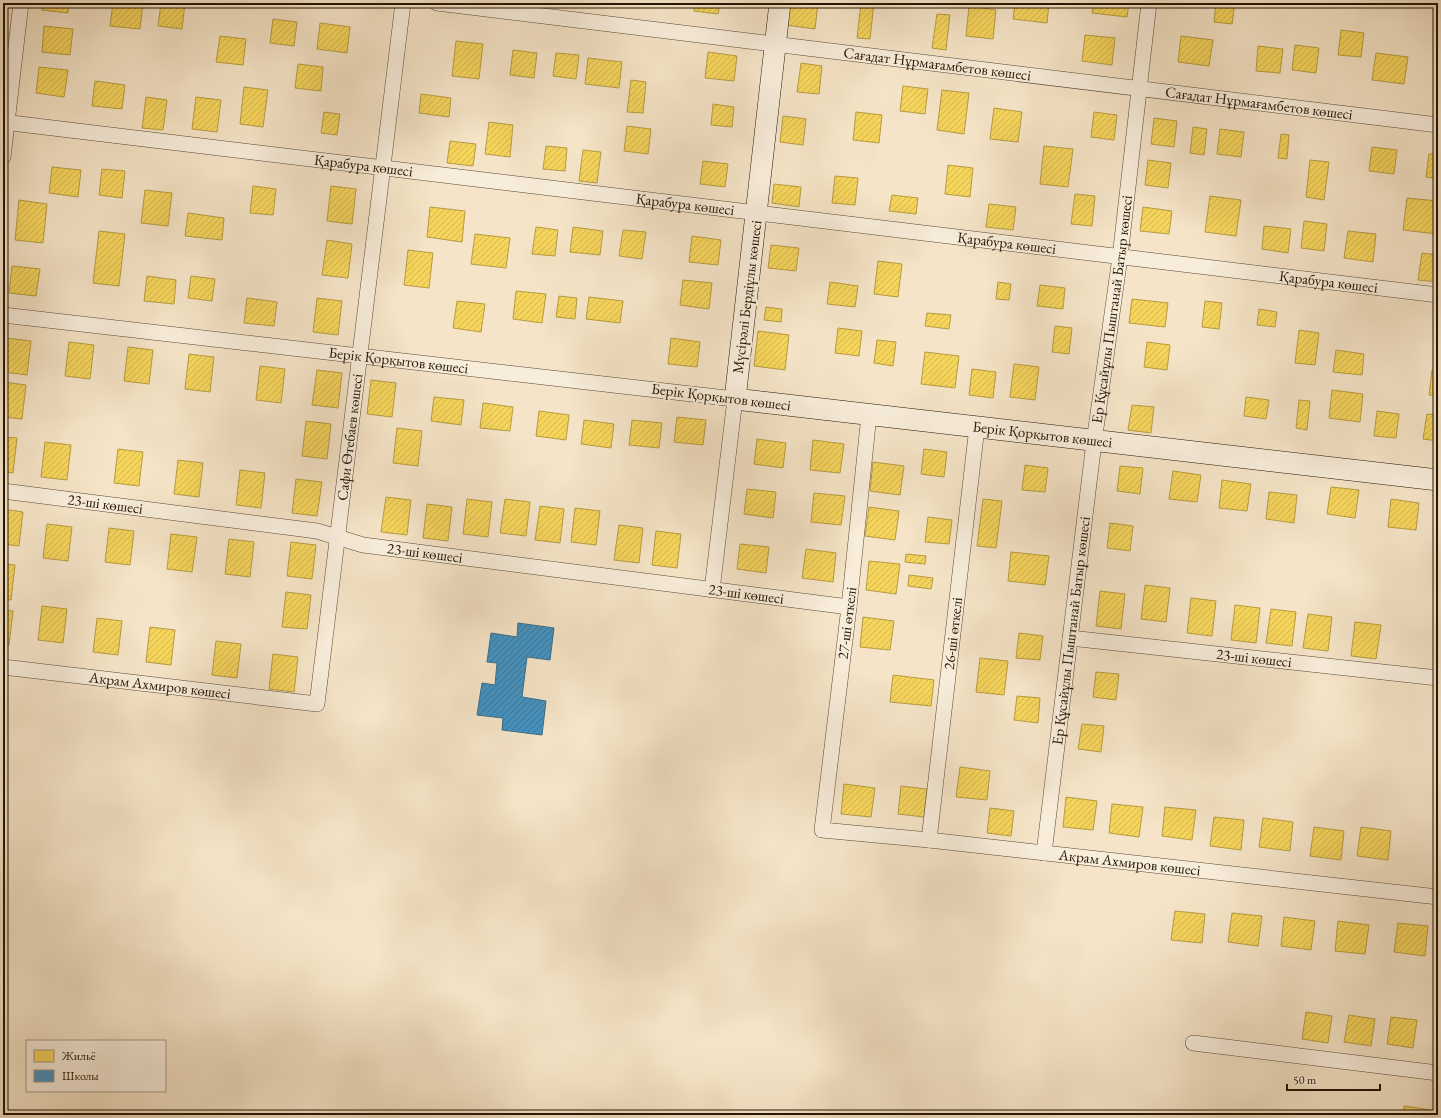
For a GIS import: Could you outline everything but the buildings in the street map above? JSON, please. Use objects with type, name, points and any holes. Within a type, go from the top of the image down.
[{"type":"street","points":[[3,157],[5,123],[21,3]]},
{"type":"street","name":"Сафи Өтебаев көшесі","points":[[317,704],[361,356],[403,3]]},
{"type":"street","name":"Сағадат Нұрмағамбетов көшесі","points":[[437,3],[1438,125]]},
{"type":"street","name":"Мүсірәлі Бердіұлы көшесі","points":[[712,590],[780,3]]},
{"type":"street","name":"Ер Құсайұлы Пыштанай Батыр көшесі","points":[[1044,853],[1094,442],[1120,256],[1149,3]]},
{"type":"street","name":"Қарабура көшесі","points":[[5,123],[1438,295]]},
{"type":"street","name":"Берік Қорқытов көшесі","points":[[3,315],[977,427],[1094,442],[1438,480]]},
{"type":"street","name":"27-ші өткелі","points":[[822,830],[849,607],[869,415]]},
{"type":"street","name":"26-ші өткелі","points":[[929,840],[977,427]]},
{"type":"street","name":"23-шi көшесi","points":[[3,491],[317,531],[363,545],[849,607]]},
{"type":"street","name":"23-шi көшесi","points":[[1070,638],[1438,678]]},
{"type":"street","name":"Акрам Ахмиров көшесі","points":[[3,667],[317,704]]},
{"type":"street","name":"Акрам Ахмиров көшесі","points":[[822,830],[929,840],[1438,897]]},
{"type":"street","points":[[1192,1043],[1438,1073]]}]
